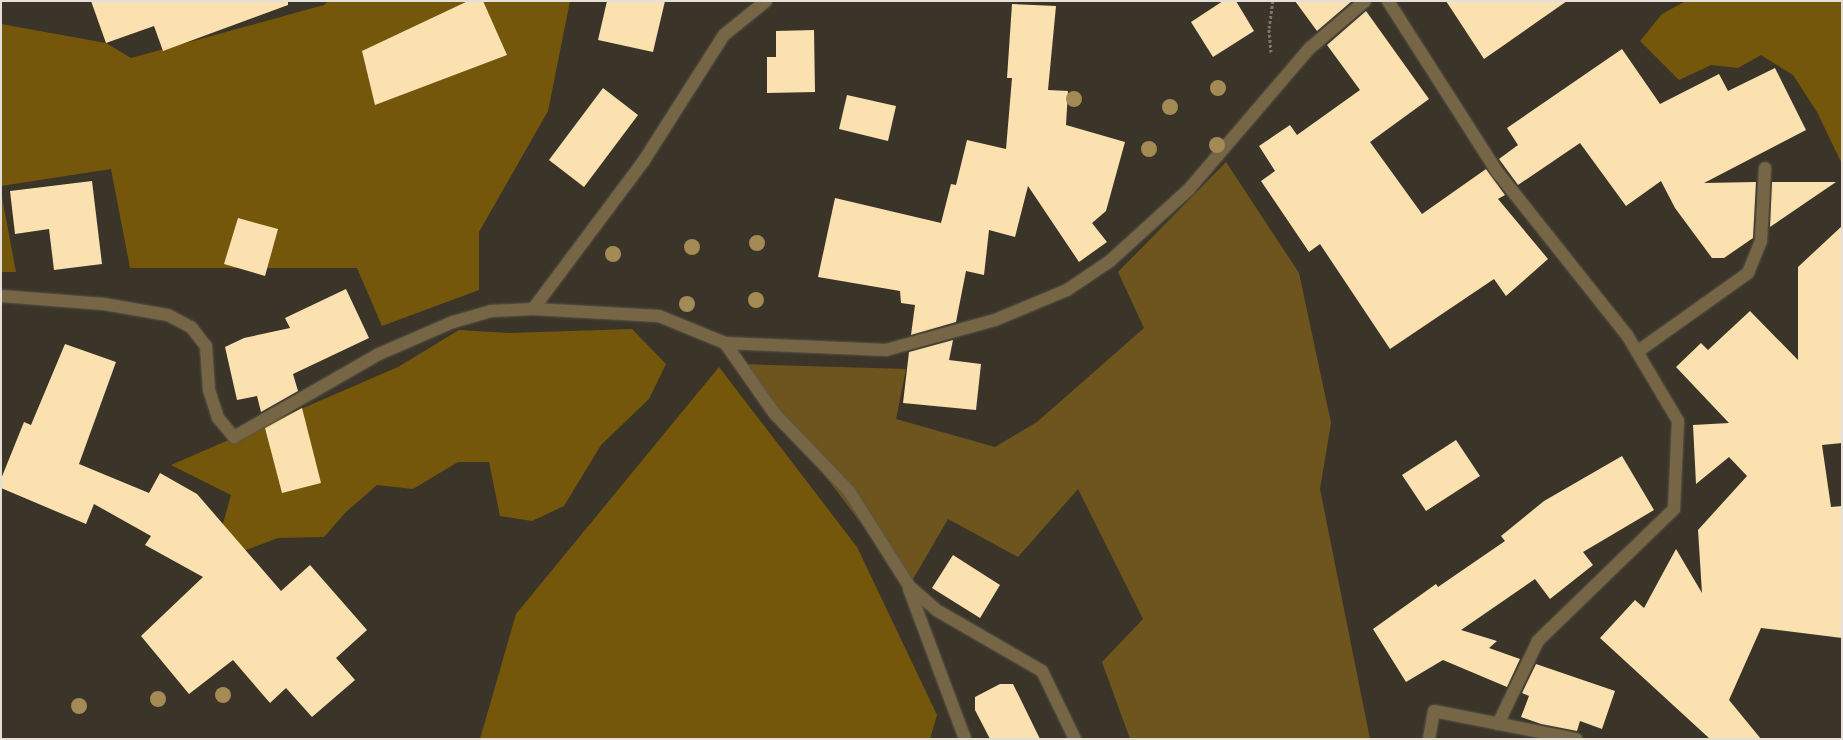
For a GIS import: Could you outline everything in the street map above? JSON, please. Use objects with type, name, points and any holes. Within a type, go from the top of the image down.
[{"type":"street","points":[[533,309],[643,162],[724,35],[766,1]]},
{"type":"street","points":[[1,296],[104,304],[168,315],[191,326],[206,346],[209,390],[218,418],[234,438],[379,354],[444,326],[491,311],[533,309],[659,316],[725,343],[886,350],[994,320],[1067,290],[1110,261],[1189,189],[1310,48],[1365,1]]},
{"type":"street","points":[[1388,1],[1498,173],[1627,335],[1678,421],[1674,509],[1538,642],[1498,724]]},
{"type":"street","points":[[1637,352],[1748,273],[1761,240],[1765,168]]},
{"type":"street","points":[[725,343],[774,413],[849,491],[908,586],[965,739]]},
{"type":"street","points":[[908,586],[938,611],[1042,671],[1075,739]]},
{"type":"street","points":[[1429,739],[1434,712],[1576,739]]},
{"type":"path","points":[[1273,1],[1268,28],[1274,90]]},
{"type":"shaded area","points":[[328,1],[570,1],[548,111],[479,232],[479,290],[382,326],[357,268],[130,268],[111,169],[1,186],[1,24],[106,43],[131,58],[324,5]]},
{"type":"shaded area","points":[[1686,1],[1842,1],[1842,164],[1817,112],[1793,75],[1761,55],[1738,68],[1711,65],[1679,80],[1640,41],[1662,14]]},
{"type":"shaded area","points":[[1226,162],[1299,273],[1331,423],[1320,489],[1370,739],[1130,739],[1102,662],[1143,619],[1078,489],[1018,557],[948,519],[909,586],[740,364],[906,369],[896,419],[995,447],[1037,422],[1144,328],[1118,272]]},
{"type":"shaded area","points":[[1,192],[16,272],[1,272]]},
{"type":"shaded area","points":[[632,329],[666,364],[649,399],[601,445],[564,506],[532,521],[500,516],[489,462],[458,462],[413,489],[377,485],[346,512],[324,537],[278,538],[212,563],[231,495],[171,465],[398,367],[459,330],[509,333]]},
{"type":"shaded area","points":[[719,367],[857,547],[937,715],[930,739],[480,739],[516,614]]},
{"type":"building","points":[[91,1],[288,1],[288,5],[163,51],[154,26],[106,43]]},
{"type":"building","points":[[468,1],[483,1],[507,55],[375,105],[362,51]]},
{"type":"building","points":[[607,1],[665,1],[653,52],[598,40]]},
{"type":"building","points":[[1223,1],[1236,1],[1254,31],[1213,57],[1191,22]]},
{"type":"building","points":[[1295,1],[1352,1],[1317,31]]},
{"type":"building","points":[[1446,1],[1567,1],[1484,59]]},
{"type":"building","points":[[1012,4],[1056,6],[1048,90],[1068,91],[1066,125],[1125,142],[1106,211],[1092,223],[1107,242],[1079,262],[1028,186],[1015,237],[989,230],[984,275],[966,271],[956,322],[911,335],[915,305],[901,303],[900,291],[818,277],[835,198],[941,223],[951,184],[956,185],[967,140],[1006,149],[1012,78],[1007,78]]},
{"type":"building","points":[[1366,11],[1429,99],[1370,142],[1422,214],[1486,169],[1505,195],[1498,199],[1548,259],[1506,296],[1494,279],[1390,349],[1320,244],[1309,252],[1261,181],[1275,171],[1259,146],[1290,125],[1297,135],[1360,90],[1327,45]]},
{"type":"building","points":[[814,30],[815,92],[767,93],[767,57],[776,57],[776,31]]},
{"type":"building","points":[[1622,49],[1660,104],[1719,74],[1728,91],[1775,68],[1806,130],[1704,183],[1756,182],[1753,238],[1724,258],[1712,258],[1675,208],[1661,181],[1626,206],[1580,143],[1518,185],[1499,159],[1518,145],[1507,128]]},
{"type":"building","points":[[603,88],[638,115],[584,187],[549,160]]},
{"type":"building","points":[[847,95],[896,106],[888,141],[839,129]]},
{"type":"building","points":[[92,181],[102,264],[54,270],[49,229],[15,234],[10,191]]},
{"type":"building","points":[[1772,182],[1836,182],[1770,227]]},
{"type":"building","points":[[238,218],[278,229],[265,276],[224,264]]},
{"type":"building","points":[[1842,226],[1842,443],[1822,445],[1831,507],[1842,506],[1842,638],[1761,628],[1729,700],[1761,739],[1710,739],[1600,638],[1635,600],[1644,608],[1676,549],[1702,593],[1698,530],[1747,476],[1729,457],[1696,484],[1693,425],[1729,423],[1676,367],[1701,343],[1708,350],[1750,311],[1798,360],[1798,267]]},
{"type":"building","points":[[346,289],[369,338],[293,374],[298,391],[261,412],[257,396],[237,400],[225,347],[244,338],[290,328],[285,318]]},
{"type":"building","points":[[953,340],[949,360],[981,364],[976,410],[903,403],[909,352]]},
{"type":"building","points":[[65,344],[116,362],[79,464],[149,493],[160,473],[197,494],[281,591],[310,565],[367,630],[336,658],[355,680],[312,717],[286,688],[270,703],[233,660],[189,694],[141,636],[203,577],[145,545],[151,536],[94,504],[86,524],[1,488],[1,479],[24,422],[31,425]]},
{"type":"building","points":[[302,408],[321,483],[282,493],[265,428]]},
{"type":"building","points":[[1456,440],[1480,476],[1426,511],[1402,475]]},
{"type":"building","points":[[1622,456],[1654,510],[1583,552],[1593,565],[1550,599],[1535,579],[1461,630],[1497,641],[1489,648],[1520,659],[1507,687],[1443,660],[1406,682],[1373,629],[1436,584],[1438,587],[1505,541],[1501,536],[1544,501]]},
{"type":"building","points":[[953,555],[1000,585],[980,618],[932,588]]},
{"type":"building","points":[[1536,664],[1615,691],[1602,729],[1580,721],[1577,731],[1541,724],[1521,717],[1529,696],[1522,693]]},
{"type":"building","points":[[1000,684],[1013,684],[1040,739],[990,739],[975,710],[975,697]]}]
